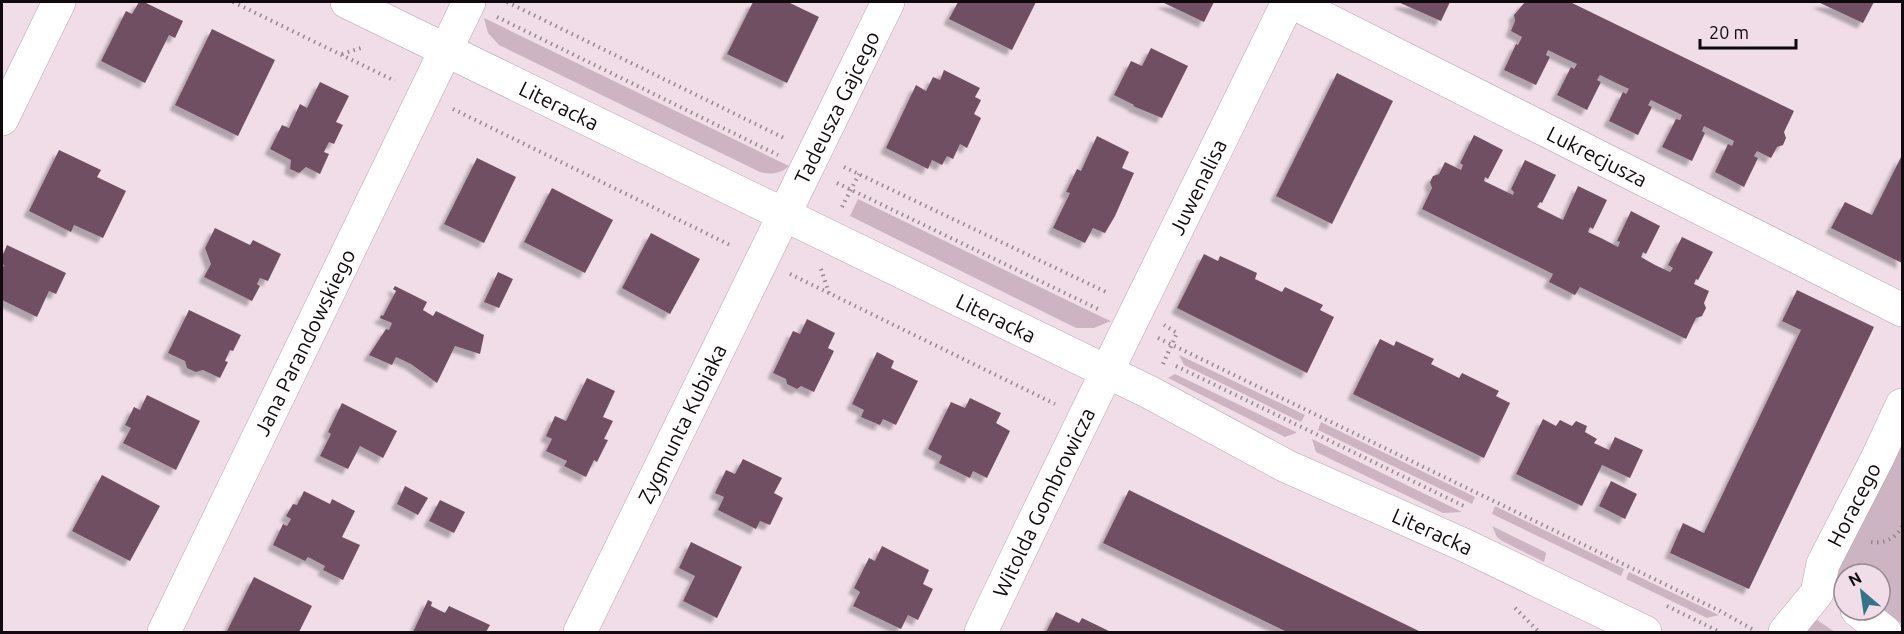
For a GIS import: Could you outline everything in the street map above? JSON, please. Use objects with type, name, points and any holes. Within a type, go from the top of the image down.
[{"type":"street","points":[[2,119],[59,2]]},
{"type":"street","name":"Literacka","points":[[347,2],[1149,392],[1286,465],[1464,545],[1645,633]]},
{"type":"street","name":"Jana Parandowskiego","points":[[164,633],[468,2]]},
{"type":"street","name":"Tadeusza Gajcego","points":[[785,215],[888,2]]},
{"type":"street","name":"Lukrecjusza","points":[[1290,2],[1902,310]]},
{"type":"street","name":"Juwenalisa","points":[[1105,371],[1135,317],[1290,2]]},
{"type":"street","name":"Zygmunta Kubiaka","points":[[580,633],[785,215]]},
{"type":"street","name":"Witolda Gombrowicza","points":[[981,633],[1105,371]]},
{"type":"street","name":"Horacego","points":[[1785,633],[1831,596],[1823,564],[1902,405]]},
{"type":"street","points":[[1872,622],[1885,633]]},
{"type":"path","points":[[233,2],[1083,418]]},
{"type":"path","points":[[468,2],[811,161],[1135,317],[1177,333],[1149,392]]},
{"type":"path","points":[[507,2],[811,161],[1135,317],[1172,345],[1710,606],[1757,633]]},
{"type":"path","points":[[820,266],[829,293]]},
{"type":"path","points":[[1164,360],[1470,509]]},
{"type":"path","points":[[1665,605],[1720,633]]},
{"type":"shaded area","points":[[484,18],[789,166],[775,173],[760,172],[499,45],[488,33]]},
{"type":"shaded area","points":[[858,199],[1111,321],[1094,328],[1076,328],[850,216]]},
{"type":"shaded area","points":[[1179,355],[1305,415],[1301,422],[1184,365]]},
{"type":"shaded area","points":[[1175,374],[1296,433],[1285,437],[1168,378]]},
{"type":"shaded area","points":[[1321,422],[1475,497],[1472,504],[1318,430]]},
{"type":"shaded area","points":[[1902,438],[1902,624],[1892,616],[1892,562],[1843,562]]},
{"type":"shaded area","points":[[1312,439],[1462,512],[1443,513],[1316,452]]},
{"type":"shaded area","points":[[1495,506],[1624,569],[1621,576],[1492,514]]},
{"type":"shaded area","points":[[1492,526],[1545,552],[1544,562],[1502,541],[1497,537]]},
{"type":"shaded area","points":[[1629,572],[1719,615],[1707,618],[1626,579]]},
{"type":"shaded area","points":[[1817,620],[1835,632],[1800,632]]},
{"type":"building","points":[[139,2],[144,2],[183,21],[175,38],[169,35],[145,83],[101,61],[126,11],[132,14]]},
{"type":"building","points":[[753,2],[788,2],[819,17],[787,83],[727,54]]},
{"type":"building","points":[[958,2],[1036,2],[1012,50],[949,19]]},
{"type":"building","points":[[1162,2],[1214,2],[1204,22]]},
{"type":"building","points":[[1398,2],[1450,2],[1441,21]]},
{"type":"building","points":[[1525,2],[1570,2],[1794,111],[1784,132],[1786,138],[1783,145],[1777,147],[1771,158],[1757,151],[1754,156],[1758,158],[1744,187],[1715,172],[1728,144],[1732,146],[1734,141],[1704,126],[1702,131],[1705,133],[1692,161],[1662,147],[1676,119],[1680,120],[1682,115],[1651,100],[1648,105],[1652,107],[1638,135],[1609,121],[1623,92],[1626,94],[1629,89],[1600,75],[1597,80],[1601,82],[1587,110],[1557,95],[1571,67],[1574,69],[1577,64],[1548,50],[1546,55],[1550,57],[1536,85],[1504,70],[1516,44],[1518,45],[1522,37],[1511,31],[1515,21],[1514,15]]},
{"type":"building","points":[[1818,2],[1874,2],[1863,23]]},
{"type":"building","points":[[212,29],[275,60],[238,136],[175,105]]},
{"type":"building","points":[[1151,48],[1188,66],[1162,118],[1114,95],[1131,61],[1142,66]]},
{"type":"building","points":[[944,70],[980,88],[975,97],[981,100],[974,114],[981,118],[967,148],[960,144],[953,159],[947,156],[942,165],[932,160],[928,169],[886,148],[916,85],[926,91],[933,77],[940,80]]},
{"type":"building","points":[[1337,73],[1393,101],[1332,224],[1276,196]]},
{"type":"building","points":[[320,82],[349,96],[336,122],[343,125],[334,144],[329,142],[324,152],[329,154],[320,174],[306,167],[299,173],[290,169],[291,160],[270,149],[282,125],[289,128],[300,104],[307,108]]},
{"type":"building","points":[[1474,135],[1503,150],[1488,179],[1485,177],[1484,181],[1513,195],[1514,192],[1511,189],[1525,160],[1556,175],[1542,203],[1540,202],[1537,207],[1563,220],[1578,186],[1607,200],[1593,229],[1590,227],[1588,232],[1618,247],[1620,242],[1617,241],[1631,211],[1660,226],[1646,254],[1643,252],[1641,257],[1655,265],[1670,272],[1673,268],[1668,265],[1682,237],[1713,252],[1694,284],[1709,291],[1704,303],[1706,308],[1702,316],[1696,318],[1686,339],[1580,287],[1575,295],[1549,282],[1553,274],[1422,209],[1432,188],[1430,182],[1433,176],[1439,174],[1445,162],[1461,170],[1463,165],[1460,163]]},
{"type":"building","points":[[1097,136],[1129,152],[1122,168],[1134,173],[1105,233],[1093,228],[1085,243],[1053,228],[1070,193],[1066,192],[1077,169],[1081,171]]},
{"type":"building","points":[[59,150],[101,170],[97,177],[126,191],[103,238],[74,225],[71,232],[29,211]]},
{"type":"building","points":[[1902,155],[1902,263],[1831,228],[1845,202],[1872,215]]},
{"type":"building","points":[[477,158],[516,177],[484,243],[444,224]]},
{"type":"building","points":[[552,188],[613,220],[585,273],[524,242]]},
{"type":"building","points":[[215,228],[250,245],[253,240],[281,254],[268,281],[260,278],[257,284],[260,286],[252,301],[204,277],[211,264],[205,248]]},
{"type":"building","points":[[651,233],[700,259],[670,314],[622,288]]},
{"type":"building","points":[[7,245],[66,273],[56,294],[49,291],[37,317],[2,300],[4,265],[2,257]]},
{"type":"building","points":[[1204,254],[1218,261],[1220,256],[1257,273],[1255,279],[1282,292],[1285,287],[1323,305],[1320,310],[1334,317],[1307,373],[1177,308]]},
{"type":"building","points":[[498,272],[513,279],[499,308],[484,302]]},
{"type":"building","points":[[395,286],[427,302],[423,310],[433,316],[436,311],[484,335],[480,354],[455,346],[437,383],[411,364],[396,357],[392,365],[369,355],[392,323],[380,318],[396,291],[393,289]]},
{"type":"building","points":[[1797,290],[1874,327],[1749,589],[1670,553],[1683,523],[1704,533],[1801,330],[1782,321]]},
{"type":"building","points":[[189,310],[241,335],[233,351],[230,350],[225,361],[228,362],[220,378],[203,370],[196,372],[187,368],[185,361],[168,353]]},
{"type":"building","points":[[807,319],[835,333],[828,348],[834,351],[814,392],[801,386],[797,389],[787,384],[786,379],[773,373],[793,331],[800,334]]},
{"type":"building","points":[[1380,339],[1394,346],[1396,341],[1434,359],[1431,364],[1459,378],[1462,373],[1499,391],[1496,396],[1510,403],[1484,458],[1353,394]]},
{"type":"building","points":[[877,352],[894,361],[891,368],[918,381],[896,425],[883,419],[880,425],[861,417],[864,410],[852,404]]},
{"type":"building","points":[[587,378],[615,391],[603,417],[613,421],[604,439],[608,440],[597,462],[594,460],[586,477],[564,466],[567,461],[546,451],[552,439],[546,436],[555,416],[566,421]]},
{"type":"building","points":[[147,395],[200,421],[176,470],[123,443],[131,428],[125,425],[134,407],[140,410]]},
{"type":"building","points":[[970,398],[1001,413],[996,423],[1010,431],[987,478],[973,471],[970,478],[939,463],[942,456],[928,449],[951,402],[965,408]]},
{"type":"building","points":[[342,403],[397,431],[383,458],[360,446],[348,469],[320,456],[331,434],[328,432]]},
{"type":"building","points":[[1543,419],[1556,426],[1560,420],[1572,426],[1576,421],[1587,426],[1585,432],[1597,439],[1594,443],[1609,450],[1615,437],[1643,450],[1630,478],[1602,465],[1582,506],[1516,474]]},
{"type":"building","points":[[743,459],[782,478],[774,493],[783,498],[770,525],[760,521],[756,529],[718,510],[724,497],[715,493],[726,470],[735,474]]},
{"type":"building","points":[[102,475],[160,506],[130,561],[72,531]]},
{"type":"building","points":[[1611,481],[1637,494],[1625,519],[1599,506]]},
{"type":"building","points":[[405,486],[428,498],[418,515],[397,504]]},
{"type":"building","points":[[1129,490],[1421,632],[1287,632],[1103,543]]},
{"type":"building","points":[[304,491],[330,504],[332,499],[355,511],[342,537],[360,545],[343,580],[323,570],[325,566],[308,557],[305,561],[273,545],[283,524],[287,526],[291,519],[286,516],[293,504],[297,505]]},
{"type":"building","points":[[440,500],[465,512],[454,533],[429,521]]},
{"type":"building","points":[[691,542],[742,567],[717,618],[683,601],[695,576],[679,568]]},
{"type":"building","points":[[882,546],[929,570],[923,584],[933,589],[918,620],[908,615],[901,629],[853,606],[860,592],[854,588],[869,558],[875,561]]},
{"type":"building","points":[[254,577],[312,606],[299,632],[227,631]]},
{"type":"building","points":[[428,600],[432,602],[431,606],[445,613],[449,606],[490,625],[486,632],[413,632]]},
{"type":"building","points":[[1056,612],[1079,623],[1082,618],[1111,632],[1046,632]]}]
